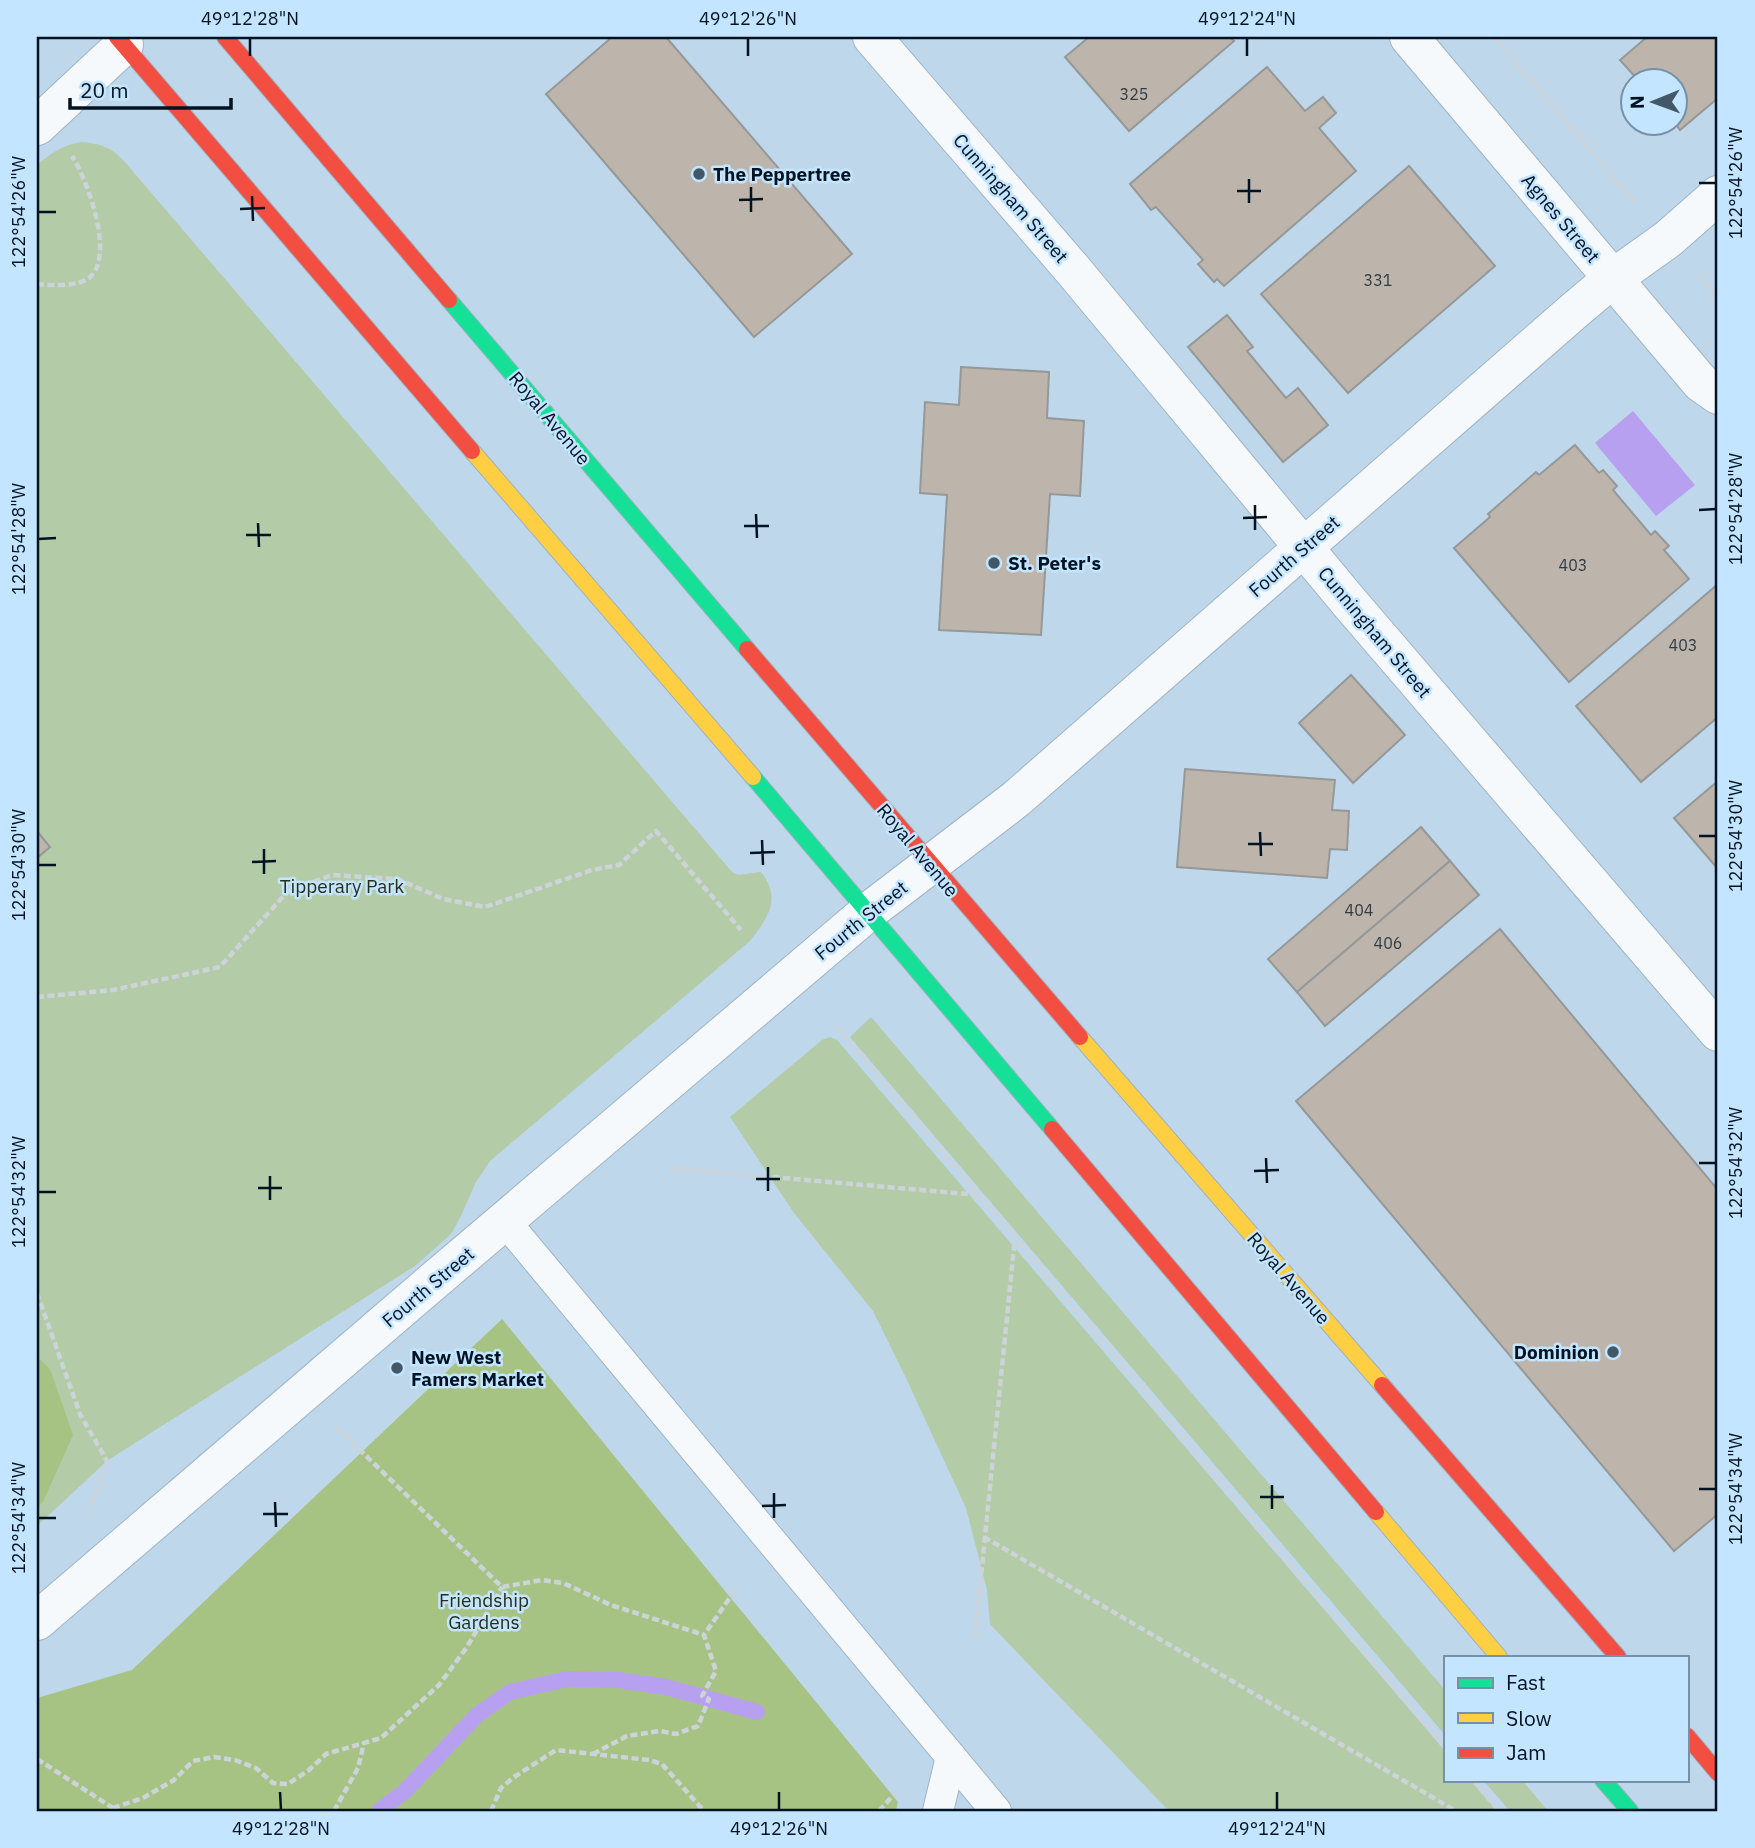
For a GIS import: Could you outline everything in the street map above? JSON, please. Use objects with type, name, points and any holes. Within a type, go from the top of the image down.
[{"type":"main road","name":"Royal Avenue","points":[[225,37],[930,865],[1617,1656]]},
{"type":"main road","points":[[121,41],[868,912],[1498,1656]]},
{"type":"main road","points":[[1688,1738],[1718,1773]]},
{"type":"main road","points":[[1605,1782],[1630,1811]]},
{"type":"street","name":"Cunningham Street","points":[[872,37],[1073,270],[1304,547],[1718,1032]]},
{"type":"street","name":"Agnes Street","points":[[1409,37],[1701,383],[1718,395]]},
{"type":"street","points":[[37,126],[121,41]]},
{"type":"street","name":"Fourth Street","points":[[37,1621],[868,912],[1016,799],[1612,279],[1668,239],[1718,195]]},
{"type":"lane","points":[[505,1221],[996,1811]]},
{"type":"lane","points":[[938,1811],[951,1757]]},
{"type":"path","points":[[1494,37],[1636,204]]},
{"type":"path","points":[[37,284],[59,286],[87,280],[97,271],[101,249],[94,208],[70,153]]},
{"type":"path","points":[[1694,270],[1718,298]]},
{"type":"path","points":[[37,997],[113,990],[220,967],[288,891],[332,875],[398,879],[443,899],[485,907],[592,870],[619,865],[656,831],[741,930]]},
{"type":"path","points":[[836,1026],[1444,1745]]},
{"type":"path","points":[[668,1168],[980,1195]]},
{"type":"path","points":[[975,1637],[1015,1237]]},
{"type":"path","points":[[37,1293],[80,1414],[107,1461],[85,1522]]},
{"type":"path","points":[[302,1395],[502,1587]]},
{"type":"path","points":[[984,1538],[1456,1811]]},
{"type":"path","points":[[37,1759],[111,1810],[143,1798],[174,1780],[194,1760],[214,1757],[235,1760],[256,1768],[273,1783],[288,1784],[326,1754],[381,1738],[439,1685],[467,1647],[502,1587],[542,1580],[563,1583],[611,1605],[704,1635]]},
{"type":"path","points":[[704,1635],[738,1586]]},
{"type":"path","points":[[593,1754],[627,1736],[660,1731],[676,1734],[698,1727],[709,1699],[702,1696],[716,1671],[704,1635]]},
{"type":"path","points":[[334,1811],[358,1768],[364,1743]]},
{"type":"path","points":[[491,1811],[501,1787],[556,1749],[662,1763],[704,1811]]},
{"type":"path","points":[[1475,1782],[1499,1811]]},
{"type":"path","points":[[879,1811],[897,1791]]},
{"type":"green space","name":"Tipperary Park","points":[[80,142],[104,147],[124,161],[732,872],[738,875],[761,872],[771,891],[771,900],[767,916],[750,941],[490,1161],[476,1182],[451,1234],[415,1266],[108,1460],[37,1526],[37,165],[57,150]]},
{"type":"green space","points":[[871,1017],[1444,1689],[1444,1734],[850,1037]]},
{"type":"green space","points":[[830,1037],[837,1040],[1444,1750],[1444,1782],[1472,1782],[1497,1811],[1169,1811],[990,1624],[987,1590],[966,1508],[873,1311],[794,1213],[730,1117],[822,1040]]},
{"type":"green space","name":"Friendship Gardens","points":[[502,1319],[898,1802],[896,1811],[37,1811],[37,1698],[132,1670]]},
{"type":"green space","points":[[37,1357],[50,1369],[73,1435],[43,1502],[37,1508]]},
{"type":"green space","points":[[1485,1782],[1524,1782],[1548,1811],[1510,1811]]},
{"type":"shaded area","points":[[1633,411],[1695,485],[1656,516],[1595,443]]},
{"type":"building","name":"The Peppertree","points":[[612,37],[666,37],[852,254],[754,337],[546,94]]},
{"type":"building","points":[[1089,37],[1230,37],[1234,41],[1129,131],[1065,57]]},
{"type":"building","points":[[1647,37],[1718,37],[1718,98],[1688,123],[1688,66],[1625,66],[1620,60]]},
{"type":"building","points":[[1267,67],[1305,111],[1323,97],[1336,113],[1319,128],[1356,171],[1224,286],[1217,279],[1214,282],[1198,264],[1203,260],[1156,207],[1151,210],[1130,184]]},
{"type":"building","points":[[1409,166],[1495,266],[1348,393],[1261,294]]},
{"type":"building","points":[[1227,315],[1253,347],[1247,351],[1286,398],[1298,388],[1328,425],[1283,462],[1188,347]]},
{"type":"building","name":"St. Peter's","points":[[961,367],[1049,372],[1047,418],[1084,421],[1080,496],[1050,494],[1041,635],[939,630],[947,495],[920,493],[925,402],[959,405]]},
{"type":"building","points":[[1575,445],[1599,473],[1603,470],[1617,486],[1613,490],[1651,535],[1655,531],[1669,546],[1664,550],[1689,579],[1569,682],[1454,548],[1536,472],[1539,475]]},
{"type":"building","points":[[1718,584],[1718,717],[1641,782],[1576,706]]},
{"type":"building","points":[[1351,675],[1405,735],[1353,783],[1299,723]]},
{"type":"building","points":[[1185,769],[1335,780],[1332,810],[1349,811],[1347,850],[1330,849],[1327,878],[1177,867]]},
{"type":"building","points":[[1718,781],[1718,869],[1674,818]]},
{"type":"building","points":[[1421,827],[1450,861],[1297,992],[1268,959]]},
{"type":"building","points":[[37,831],[50,847],[37,858]]},
{"type":"building","points":[[1450,861],[1479,895],[1325,1026],[1297,992]]},
{"type":"building","name":"Dominion","points":[[1500,929],[1718,1190],[1718,1514],[1674,1551],[1296,1101]]},
{"type":"waterway","points":[[379,1811],[405,1791],[477,1715],[510,1692],[567,1679],[618,1680],[666,1687],[757,1712]]},
{"type":"traffic: fast","points":[[449,300],[747,649]]},
{"type":"traffic: fast","points":[[753,777],[1052,1129]]},
{"type":"traffic: fast","points":[[1605,1782],[1630,1811]]},
{"type":"traffic: slow","points":[[472,451],[753,777]]},
{"type":"traffic: slow","points":[[1080,1037],[1382,1385]]},
{"type":"traffic: slow","points":[[1376,1512],[1498,1656]]},
{"type":"traffic: jam","points":[[117,37],[472,451]]},
{"type":"traffic: jam","points":[[225,37],[449,300]]},
{"type":"traffic: jam","points":[[747,649],[1080,1037]]},
{"type":"traffic: jam","points":[[1052,1129],[1376,1512]]},
{"type":"traffic: jam","points":[[1382,1385],[1617,1656]]},
{"type":"traffic: jam","points":[[1688,1737],[1718,1773]]},
{"type":"place","name":"The Peppertree","points":[[699,174]]},
{"type":"place","name":"St. Peter's","points":[[994,563]]},
{"type":"place","name":"Dominion","points":[[1613,1352]]},
{"type":"place","name":"New West Famers Market","points":[[397,1368]]}]
